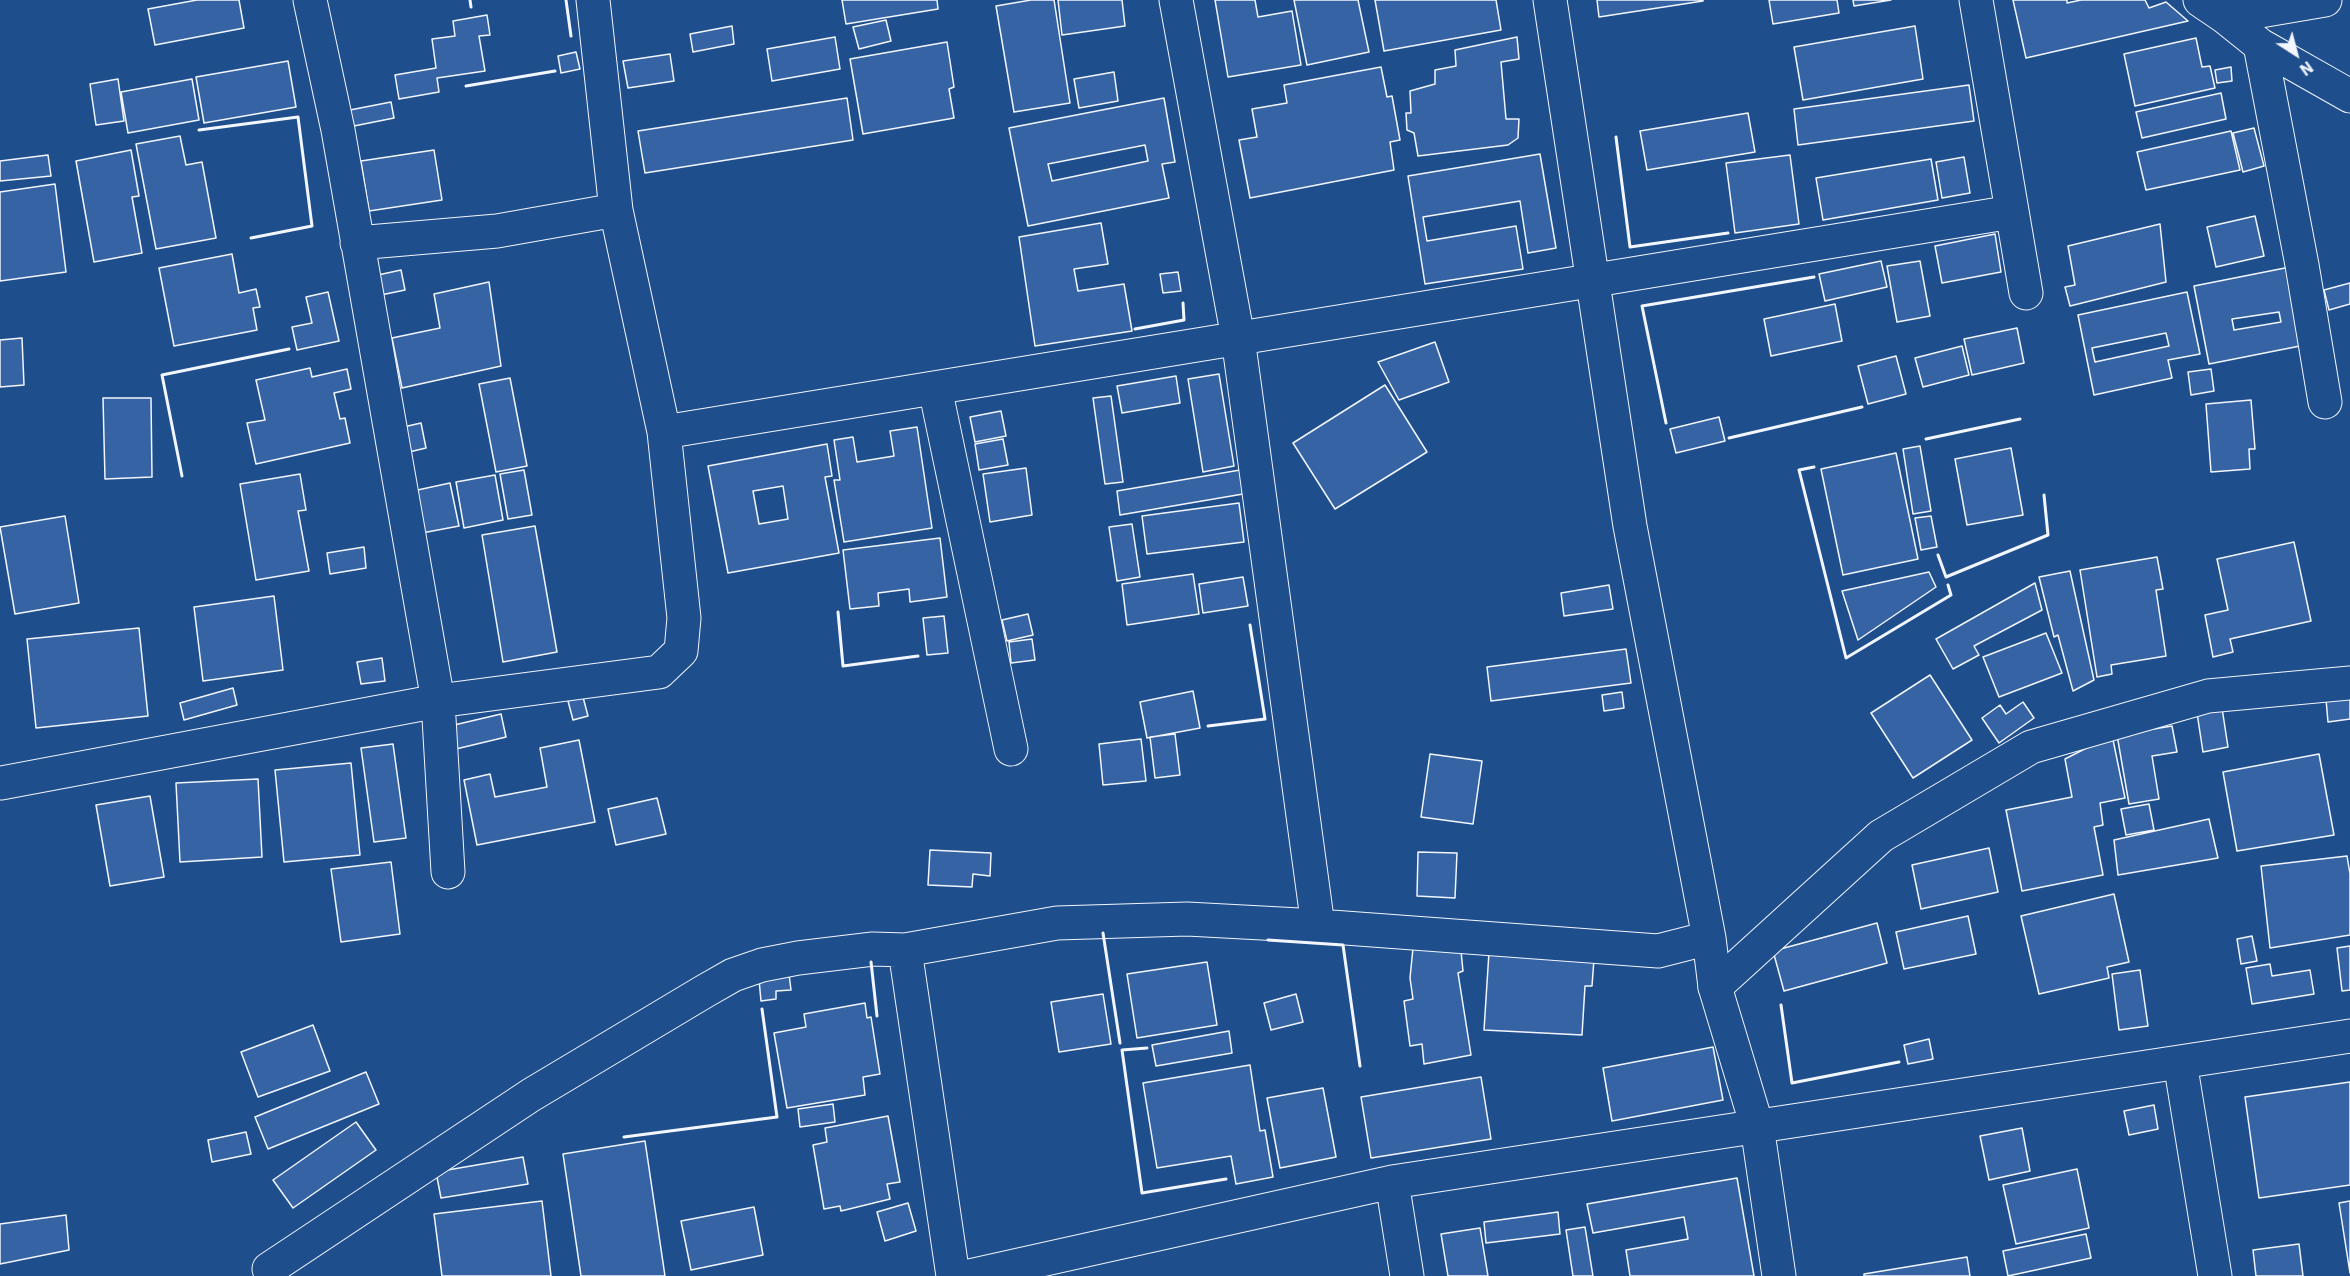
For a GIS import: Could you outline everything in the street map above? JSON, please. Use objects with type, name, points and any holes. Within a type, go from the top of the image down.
[{"type":"street","points":[[310,0],[338,130],[438,701],[448,872]]},
{"type":"street","points":[[0,782],[438,701],[659,672],[681,651],[684,618],[664,432],[616,210],[593,0]]},
{"type":"street","points":[[1176,0],[1238,338],[1318,926]]},
{"type":"street","points":[[1550,0],[1630,526],[1709,938],[1715,987],[1757,1126],[1779,1276]]},
{"type":"street","points":[[1976,0],[2026,293]]},
{"type":"street","points":[[2212,8],[2325,0]]},
{"type":"street","points":[[2212,8],[2260,45],[2350,96]]},
{"type":"street","points":[[2260,45],[2302,265],[2325,402]]},
{"type":"street","points":[[357,243],[496,231],[616,210]]},
{"type":"street","points":[[664,432],[2012,212]]},
{"type":"street","points":[[934,388],[1011,749]]},
{"type":"street","points":[[1715,987],[1881,836],[2031,747],[2208,696],[2350,682]]},
{"type":"street","points":[[269,1269],[531,1095],[733,975],[762,965],[873,949],[906,950],[1057,923],[1187,920],[1318,926],[1658,951],[1709,938]]},
{"type":"street","points":[[906,950],[953,1276]]},
{"type":"street","points":[[969,1276],[1392,1182],[2350,1036]]},
{"type":"street","points":[[2180,1062],[2215,1276]]},
{"type":"street","points":[[1392,1182],[1407,1276]]},
{"type":"building","points":[[197,0],[239,0],[244,28],[155,45],[148,9]]},
{"type":"building","points":[[842,0],[937,0],[938,9],[846,24]]},
{"type":"building","points":[[1031,0],[1054,0],[1070,103],[1014,112],[996,6]]},
{"type":"building","points":[[1058,0],[1122,0],[1125,26],[1062,35]]},
{"type":"building","points":[[1215,0],[1255,0],[1258,17],[1292,11],[1301,65],[1228,77]]},
{"type":"building","points":[[1294,0],[1358,0],[1369,52],[1307,65]]},
{"type":"building","points":[[1375,0],[1496,0],[1501,30],[1384,51]]},
{"type":"building","points":[[1597,0],[1703,0],[1703,1],[1599,17]]},
{"type":"building","points":[[1769,0],[1837,0],[1839,13],[1773,24]]},
{"type":"building","points":[[1853,0],[1891,0],[1854,6]]},
{"type":"building","points":[[2013,0],[2067,0],[2067,3],[2081,0],[2145,0],[2149,8],[2166,2],[2188,21],[2026,58]]},
{"type":"building","points":[[487,15],[490,35],[479,36],[485,71],[437,78],[439,92],[399,99],[395,75],[436,68],[432,39],[455,36],[453,21]]},
{"type":"building","points":[[886,20],[891,41],[859,49],[853,27]]},
{"type":"building","points":[[732,26],[734,44],[693,52],[690,34]]},
{"type":"building","points":[[1915,26],[1923,79],[1803,100],[1794,47]]},
{"type":"building","points":[[835,37],[840,69],[772,81],[767,49]]},
{"type":"building","points":[[1517,37],[1519,59],[1501,62],[1506,119],[1519,119],[1518,138],[1508,145],[1418,156],[1414,133],[1407,130],[1406,113],[1411,113],[1410,91],[1435,84],[1435,70],[1456,66],[1455,50]]},
{"type":"building","points":[[2196,38],[2202,67],[2210,66],[2215,88],[2135,106],[2124,54]]},
{"type":"building","points":[[947,42],[954,87],[949,89],[954,118],[863,134],[850,59]]},
{"type":"building","points":[[576,52],[580,69],[561,73],[558,56]]},
{"type":"building","points":[[670,54],[674,81],[628,88],[623,61]]},
{"type":"building","points":[[288,61],[296,107],[204,123],[196,77]]},
{"type":"building","points":[[1381,67],[1387,97],[1392,96],[1400,140],[1390,142],[1394,170],[1250,198],[1239,140],[1257,137],[1252,109],[1287,103],[1284,85]]},
{"type":"building","points":[[2231,67],[2232,81],[2217,83],[2215,70]]},
{"type":"building","points":[[1114,72],[1118,101],[1079,108],[1074,79]]},
{"type":"building","points":[[118,79],[124,121],[96,125],[90,84]]},
{"type":"building","points":[[192,79],[199,120],[128,133],[121,92]]},
{"type":"building","points":[[1969,85],[1974,121],[1798,145],[1794,109]]},
{"type":"building","points":[[2221,93],[2226,119],[2142,138],[2136,112]]},
{"type":"building","points":[[847,98],[853,140],[645,173],[638,131]]},
{"type":"building","points":[[1164,98],[1175,162],[1162,164],[1169,198],[1028,226],[1009,128]],"holes":[[[1145,145],[1148,161],[1052,181],[1048,164]]]},
{"type":"building","points":[[391,102],[394,118],[354,126],[350,110]]},
{"type":"building","points":[[1748,113],[1755,152],[1647,170],[1640,131]]},
{"type":"building","points":[[2254,128],[2264,166],[2243,172],[2233,133]]},
{"type":"building","points":[[2231,131],[2240,170],[2146,190],[2137,152]]},
{"type":"building","points":[[180,136],[186,165],[202,162],[216,238],[156,249],[136,144]]},
{"type":"building","points":[[131,150],[139,196],[132,197],[142,253],[94,262],[76,161]]},
{"type":"building","points":[[434,150],[442,200],[369,211],[361,161]]},
{"type":"building","points":[[1540,154],[1556,248],[1528,253],[1520,201],[1423,217],[1427,241],[1516,226],[1523,269],[1425,284],[1408,176]]},
{"type":"building","points":[[48,155],[51,176],[0,181],[0,161]]},
{"type":"building","points":[[1790,155],[1799,224],[1735,233],[1726,163]]},
{"type":"building","points":[[1964,157],[1970,193],[1942,198],[1936,162]]},
{"type":"building","points":[[1931,159],[1938,200],[1823,220],[1816,178]]},
{"type":"building","points":[[55,184],[66,272],[0,281],[0,192]]},
{"type":"building","points":[[2255,216],[2264,256],[2216,267],[2207,227]]},
{"type":"building","points":[[1101,223],[1108,264],[1074,269],[1078,291],[1124,284],[1132,331],[1035,346],[1019,237]]},
{"type":"building","points":[[2160,224],[2166,282],[2070,306],[2065,287],[2075,285],[2068,246]]},
{"type":"building","points":[[1995,234],[2001,272],[1942,283],[1935,246]]},
{"type":"building","points":[[232,254],[239,293],[256,289],[260,307],[253,308],[257,330],[174,346],[159,268]]},
{"type":"building","points":[[1881,261],[1887,287],[1825,301],[1819,274]]},
{"type":"building","points":[[1920,261],[1930,316],[1897,322],[1887,266]]},
{"type":"building","points":[[2290,267],[2305,345],[2209,364],[2194,286]],"holes":[[[2279,312],[2281,322],[2234,330],[2232,319]]]},
{"type":"building","points":[[401,270],[405,290],[381,295],[378,275]]},
{"type":"building","points":[[1178,272],[1181,291],[1163,293],[1160,274]]},
{"type":"building","points":[[489,282],[501,366],[402,388],[392,338],[440,328],[434,294]]},
{"type":"building","points":[[2350,283],[2350,304],[2329,310],[2324,290]]},
{"type":"building","points":[[328,292],[339,341],[297,350],[292,327],[312,323],[306,297]]},
{"type":"building","points":[[2187,292],[2200,354],[2168,360],[2172,378],[2094,395],[2078,315]],"holes":[[[2166,333],[2169,346],[2095,362],[2092,348]]]},
{"type":"building","points":[[1835,304],[1842,341],[1771,356],[1764,319]]},
{"type":"building","points":[[2017,328],[2024,363],[1972,375],[1964,339]]},
{"type":"building","points":[[22,338],[24,385],[0,387],[0,340]]},
{"type":"building","points":[[1435,342],[1449,382],[1399,400],[1378,362]]},
{"type":"building","points":[[1962,346],[1969,375],[1923,387],[1915,358]]},
{"type":"building","points":[[1896,356],[1906,394],[1868,404],[1858,366]]},
{"type":"building","points":[[310,368],[312,377],[347,369],[351,389],[334,393],[340,419],[345,418],[350,443],[256,464],[247,423],[265,420],[256,380]]},
{"type":"building","points":[[2211,369],[2214,391],[2191,395],[2188,372]]},
{"type":"building","points":[[1219,374],[1234,466],[1203,472],[1188,379]]},
{"type":"building","points":[[1176,376],[1180,403],[1122,413],[1117,386]]},
{"type":"building","points":[[510,378],[527,466],[496,472],[479,384]]},
{"type":"building","points":[[1385,385],[1427,452],[1335,509],[1293,443]]},
{"type":"building","points":[[1111,396],[1123,482],[1105,484],[1093,398]]},
{"type":"building","points":[[103,398],[151,398],[152,477],[105,479]]},
{"type":"building","points":[[2251,400],[2255,449],[2249,449],[2250,469],[2211,472],[2206,404]]},
{"type":"building","points":[[1001,411],[1006,436],[975,442],[970,417]]},
{"type":"building","points":[[1719,417],[1725,441],[1676,453],[1670,429]]},
{"type":"building","points":[[421,423],[426,448],[405,453],[399,428]]},
{"type":"building","points":[[917,427],[932,528],[844,542],[834,480],[840,480],[834,440],[853,437],[857,462],[894,456],[890,431]]},
{"type":"building","points":[[1003,439],[1008,465],[979,470],[975,444]]},
{"type":"building","points":[[827,444],[832,476],[825,477],[839,553],[728,573],[708,466]],"holes":[[[783,486],[788,519],[759,524],[753,491]]]},
{"type":"building","points":[[1920,446],[1931,511],[1913,514],[1903,449]]},
{"type":"building","points":[[2011,448],[2023,515],[1967,525],[1955,459]]},
{"type":"building","points":[[1896,453],[1918,559],[1843,575],[1821,469]]},
{"type":"building","points":[[1026,468],[1032,515],[990,522],[983,474]]},
{"type":"building","points":[[524,470],[532,515],[508,519],[500,474]]},
{"type":"building","points":[[1240,470],[1243,494],[1120,515],[1117,491]]},
{"type":"building","points":[[300,474],[306,510],[298,511],[309,571],[256,580],[240,484]]},
{"type":"building","points":[[495,475],[503,520],[464,528],[456,482]]},
{"type":"building","points":[[450,483],[459,526],[422,533],[413,491]]},
{"type":"building","points":[[1239,503],[1244,542],[1147,554],[1142,516]]},
{"type":"building","points":[[65,516],[79,603],[15,614],[0,527]]},
{"type":"building","points":[[1931,516],[1937,547],[1921,550],[1915,518]]},
{"type":"building","points":[[1132,524],[1140,577],[1117,581],[1109,527]]},
{"type":"building","points":[[535,526],[557,652],[503,662],[482,535]]},
{"type":"building","points":[[940,538],[947,597],[910,602],[909,589],[878,593],[879,606],[850,609],[843,550]]},
{"type":"building","points":[[2294,542],[2311,621],[2230,639],[2233,652],[2213,657],[2205,615],[2228,610],[2217,559]]},
{"type":"building","points":[[364,547],[366,568],[330,574],[327,553]]},
{"type":"building","points":[[2157,557],[2163,589],[2156,590],[2166,656],[2111,665],[2112,674],[2097,677],[2080,570]]},
{"type":"building","points":[[2070,571],[2094,680],[2073,691],[2058,635],[2054,637],[2039,577]]},
{"type":"building","points":[[1929,572],[1936,587],[1858,640],[1842,591]]},
{"type":"building","points":[[1193,574],[1199,614],[1127,625],[1122,584]]},
{"type":"building","points":[[1243,577],[1248,606],[1203,613],[1199,584]]},
{"type":"building","points":[[2035,583],[2042,610],[1974,646],[1979,655],[1953,669],[1936,639]]},
{"type":"building","points":[[1609,585],[1613,609],[1564,616],[1561,593]]},
{"type":"building","points":[[274,596],[283,670],[203,681],[194,607]]},
{"type":"building","points":[[1028,614],[1033,635],[1007,641],[1002,620]]},
{"type":"building","points":[[944,616],[948,653],[927,655],[923,618]]},
{"type":"building","points":[[139,628],[148,716],[36,728],[27,639]]},
{"type":"building","points":[[2046,633],[2062,673],[1999,697],[1983,657]]},
{"type":"building","points":[[1032,639],[1035,660],[1011,663],[1009,642]]},
{"type":"building","points":[[1626,649],[1631,683],[1491,701],[1487,667]]},
{"type":"building","points":[[382,658],[385,681],[361,684],[357,662]]},
{"type":"building","points":[[1930,675],[1972,740],[1913,778],[1871,713]]},
{"type":"building","points":[[2350,686],[2350,719],[2328,722],[2325,688]]},
{"type":"building","points":[[233,688],[237,705],[184,720],[180,703]]},
{"type":"building","points":[[1193,691],[1200,728],[1147,738],[1140,702]]},
{"type":"building","points":[[1622,692],[1624,708],[1604,711],[1602,695]]},
{"type":"building","points":[[583,697],[588,716],[573,720],[568,701]]},
{"type":"building","points":[[2023,702],[2034,718],[1999,743],[1982,718],[2000,705],[2006,714]]},
{"type":"building","points":[[2222,708],[2228,747],[2203,752],[2197,713]]},
{"type":"building","points":[[501,714],[506,737],[456,749],[450,726]]},
{"type":"building","points":[[2172,726],[2177,752],[2152,756],[2159,799],[2129,804],[2117,735]]},
{"type":"building","points":[[1175,734],[1180,775],[1155,778],[1150,737]]},
{"type":"building","points":[[2112,735],[2125,798],[2100,803],[2103,825],[2094,827],[2103,875],[2022,891],[2006,810],[2072,797],[2065,759]]},
{"type":"building","points":[[1141,739],[1146,781],[1103,785],[1099,744]]},
{"type":"building","points":[[579,740],[595,822],[477,845],[464,780],[490,774],[495,797],[547,787],[540,748]]},
{"type":"building","points":[[393,744],[406,838],[374,842],[361,748]]},
{"type":"building","points":[[1430,754],[1482,761],[1473,824],[1421,817]]},
{"type":"building","points":[[2319,754],[2334,835],[2237,851],[2223,772]]},
{"type":"building","points":[[351,763],[360,855],[284,862],[275,770]]},
{"type":"building","points":[[258,779],[262,857],[180,862],[176,783]]},
{"type":"building","points":[[150,796],[164,877],[110,886],[96,805]]},
{"type":"building","points":[[657,798],[666,834],[616,845],[608,809]]},
{"type":"building","points":[[2149,804],[2154,830],[2126,835],[2121,809]]},
{"type":"building","points":[[2209,819],[2218,858],[2118,875],[2114,840]]},
{"type":"building","points":[[1989,848],[1998,892],[1921,909],[1912,865]]},
{"type":"building","points":[[930,850],[991,853],[990,876],[973,874],[972,887],[928,885]]},
{"type":"building","points":[[1418,852],[1457,853],[1455,898],[1417,896]]},
{"type":"building","points":[[2347,856],[2350,874],[2350,935],[2270,948],[2261,866]]},
{"type":"building","points":[[391,862],[400,934],[341,942],[331,869]]},
{"type":"building","points":[[2114,894],[2129,962],[2107,967],[2109,978],[2039,994],[2021,916]]},
{"type":"building","points":[[1968,916],[1976,954],[1904,969],[1896,932]]},
{"type":"building","points":[[1877,923],[1887,963],[1784,991],[1773,951]]},
{"type":"building","points":[[2252,936],[2257,961],[2241,964],[2237,939]]},
{"type":"building","points":[[2350,946],[2350,990],[2342,991],[2337,948]]},
{"type":"building","points":[[1413,948],[1461,951],[1463,971],[1458,973],[1471,1055],[1424,1064],[1422,1044],[1410,1046],[1404,1001],[1413,999],[1410,978]]},
{"type":"building","points":[[1489,952],[1594,959],[1592,986],[1585,986],[1582,1035],[1484,1030]]},
{"type":"building","points":[[1207,962],[1217,1025],[1137,1038],[1127,974]]},
{"type":"building","points":[[2270,964],[2272,976],[2310,970],[2314,994],[2252,1004],[2246,968]]},
{"type":"building","points":[[788,966],[791,990],[776,991],[776,999],[761,1001],[758,969]]},
{"type":"building","points":[[2140,970],[2148,1026],[2119,1030],[2112,974]]},
{"type":"building","points":[[1103,994],[1111,1044],[1059,1052],[1051,1002]]},
{"type":"building","points":[[1296,994],[1303,1022],[1271,1030],[1264,1003]]},
{"type":"building","points":[[865,1003],[867,1018],[871,1017],[880,1074],[863,1077],[865,1095],[787,1108],[774,1033],[806,1027],[804,1014]]},
{"type":"building","points":[[313,1025],[330,1071],[258,1097],[241,1052]]},
{"type":"building","points":[[1229,1031],[1232,1053],[1156,1066],[1152,1045]]},
{"type":"building","points":[[1929,1039],[1933,1059],[1908,1064],[1904,1045]]},
{"type":"building","points":[[1713,1047],[1723,1100],[1612,1121],[1603,1068]]},
{"type":"building","points":[[1250,1065],[1260,1131],[1265,1130],[1273,1177],[1236,1184],[1231,1156],[1157,1168],[1143,1083]]},
{"type":"building","points":[[366,1072],[379,1104],[268,1149],[255,1117]]},
{"type":"building","points":[[1481,1077],[1491,1139],[1371,1158],[1361,1097]]},
{"type":"building","points":[[2350,1082],[2350,1185],[2259,1198],[2245,1097]]},
{"type":"building","points":[[1323,1088],[1336,1157],[1280,1168],[1267,1098]]},
{"type":"building","points":[[833,1104],[835,1122],[800,1127],[798,1109]]},
{"type":"building","points":[[2154,1105],[2158,1129],[2129,1135],[2124,1111]]},
{"type":"building","points":[[888,1116],[900,1182],[887,1184],[890,1199],[841,1211],[840,1206],[824,1209],[813,1145],[827,1142],[825,1128]]},
{"type":"building","points":[[356,1122],[376,1150],[293,1208],[273,1180]]},
{"type":"building","points":[[2022,1128],[2030,1171],[1989,1180],[1980,1136]]},
{"type":"building","points":[[246,1132],[251,1154],[212,1162],[208,1140]]},
{"type":"building","points":[[645,1141],[665,1276],[581,1276],[563,1154]]},
{"type":"building","points":[[523,1157],[528,1184],[441,1198],[436,1172]]},
{"type":"building","points":[[2077,1169],[2089,1228],[2016,1244],[2003,1185]]},
{"type":"building","points":[[1737,1178],[1754,1276],[1630,1276],[1626,1250],[1688,1239],[1684,1217],[1593,1233],[1587,1204]]},
{"type":"building","points":[[542,1201],[551,1276],[442,1276],[434,1214]]},
{"type":"building","points":[[2350,1201],[2350,1273],[2339,1203]]},
{"type":"building","points":[[908,1203],[916,1231],[885,1241],[877,1212]]},
{"type":"building","points":[[754,1207],[763,1255],[691,1270],[681,1221]]},
{"type":"building","points":[[1558,1212],[1560,1234],[1486,1243],[1484,1222]]},
{"type":"building","points":[[66,1215],[69,1250],[0,1264],[0,1224]]},
{"type":"building","points":[[1585,1227],[1593,1276],[1573,1276],[1566,1230]]},
{"type":"building","points":[[1480,1228],[1488,1276],[1448,1276],[1441,1234]]},
{"type":"building","points":[[2086,1234],[2091,1258],[2008,1276],[2003,1251]]},
{"type":"building","points":[[2299,1244],[2303,1276],[2256,1276],[2253,1250]]},
{"type":"building","points":[[1967,1257],[1970,1276],[1864,1276],[1864,1274]]},
{"type":"wall","points":[[470,0],[471,7]]},
{"type":"wall","points":[[566,0],[571,36]]},
{"type":"wall","points":[[466,86],[555,71]]},
{"type":"wall","points":[[199,130],[298,117],[312,226],[251,238]]},
{"type":"wall","points":[[1616,137],[1630,247],[1728,233]]},
{"type":"wall","points":[[1666,423],[1642,306],[1814,277]]},
{"type":"wall","points":[[1135,329],[1184,320],[1183,303]]},
{"type":"wall","points":[[182,476],[162,375],[289,349]]},
{"type":"wall","points":[[1729,438],[1862,407]]},
{"type":"wall","points":[[1926,439],[2020,419]]},
{"type":"wall","points":[[1814,467],[1799,470],[1846,658],[1951,595],[1948,585]]},
{"type":"wall","points":[[1938,555],[1946,577],[2048,535],[2044,495]]},
{"type":"wall","points":[[838,612],[843,666],[918,656]]},
{"type":"wall","points":[[1208,726],[1265,719],[1250,625]]},
{"type":"wall","points":[[1103,933],[1120,1043]]},
{"type":"wall","points":[[1268,940],[1343,945],[1360,1066]]},
{"type":"wall","points":[[871,962],[877,1016]]},
{"type":"wall","points":[[1781,1005],[1792,1083],[1899,1062]]},
{"type":"wall","points":[[624,1137],[777,1117],[762,1009]]},
{"type":"wall","points":[[1147,1048],[1122,1050],[1142,1193],[1226,1179]]}]
